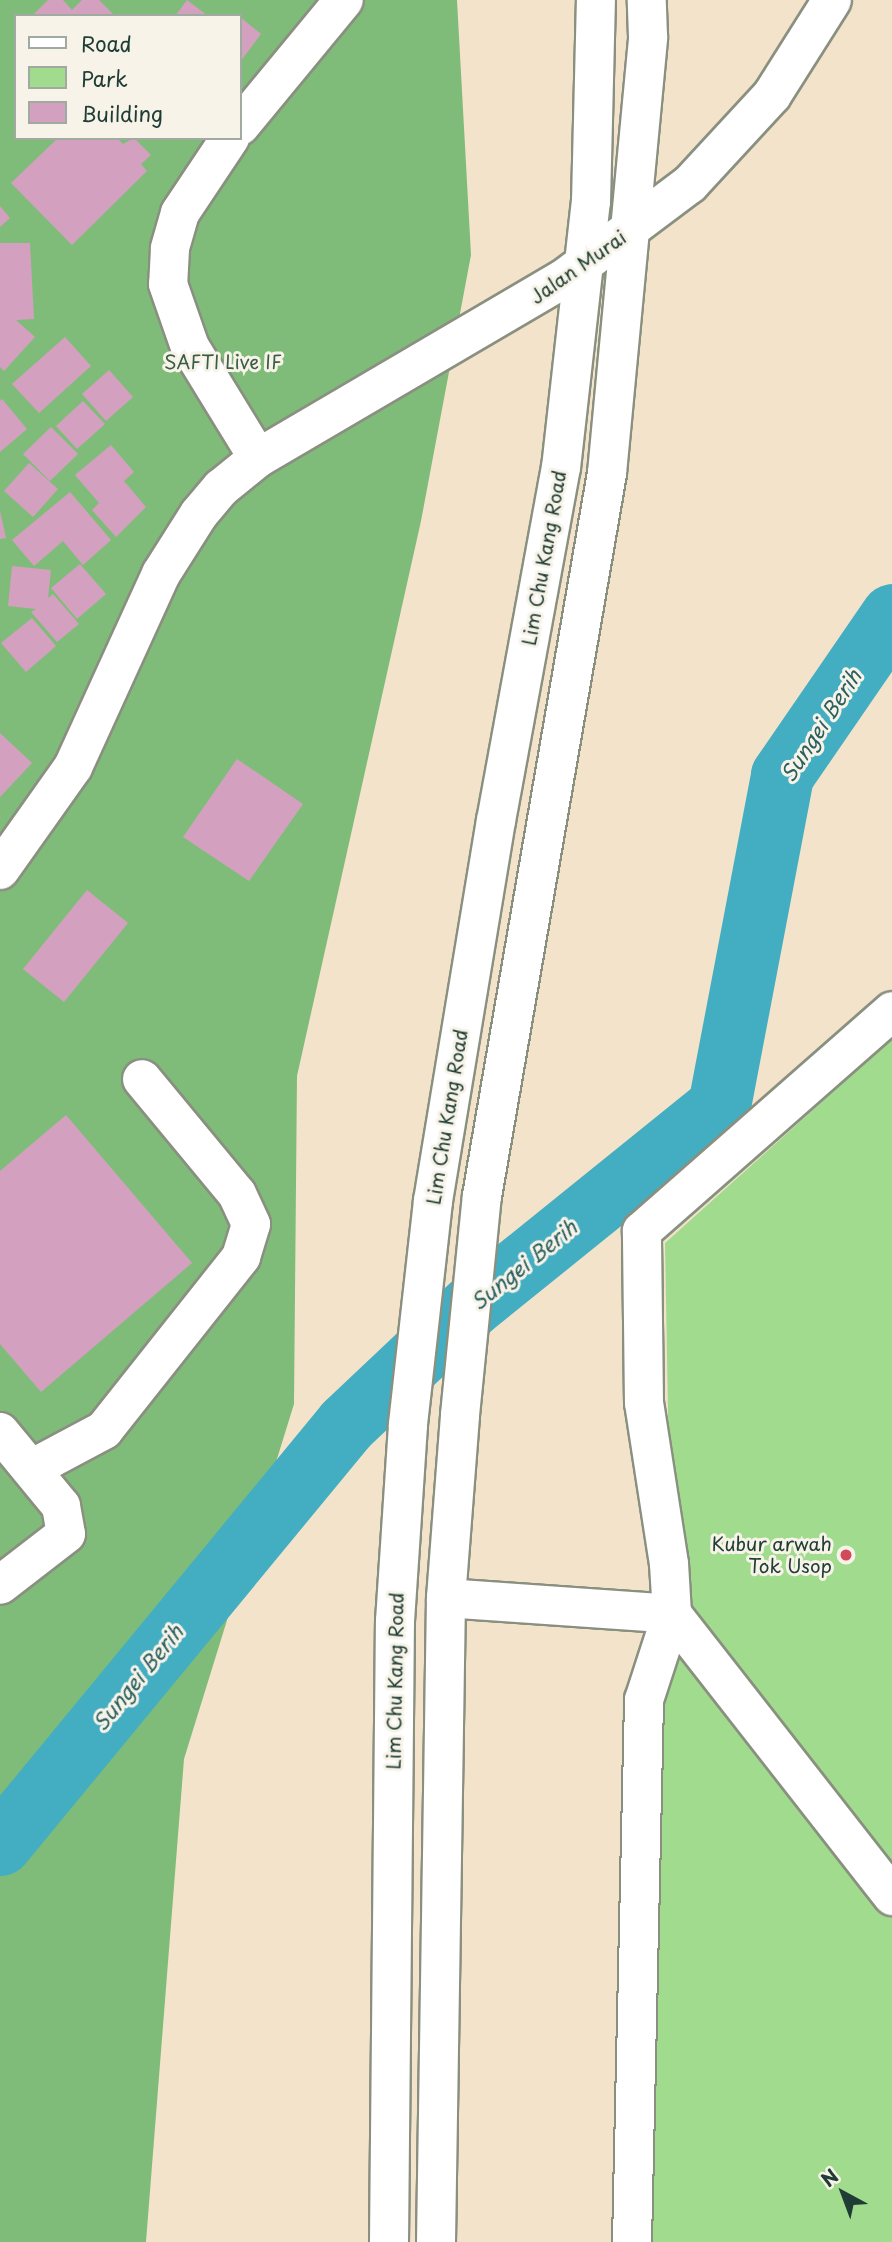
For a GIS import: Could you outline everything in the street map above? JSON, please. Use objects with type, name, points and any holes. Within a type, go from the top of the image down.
[{"type":"main road","points":[[242,124],[344,0]]},
{"type":"main road","name":"Lim Chu Kang Road","points":[[389,2242],[395,1621],[408,1424],[433,1201],[496,821],[561,468],[584,264],[594,105],[596,0]]},
{"type":"main road","name":"Jalan Murai","points":[[0,870],[73,767],[179,543],[221,488],[258,458],[479,332],[584,264],[690,184],[735,139],[772,95],[832,0]]},
{"type":"main road","points":[[594,105],[618,103],[632,88],[648,18]]},
{"type":"main road","points":[[436,2242],[446,1598],[460,1415],[482,1196],[554,759],[607,473],[648,18]]},
{"type":"main road","points":[[229,140],[180,212],[170,249],[168,284],[190,347],[258,458]]},
{"type":"main road","points":[[496,821],[511,783],[526,765],[538,757],[554,759]]},
{"type":"main road","points":[[632,2242],[644,1700],[672,1614],[669,1564],[644,1403],[642,1231],[892,1011]]},
{"type":"main road","points":[[31,1469],[104,1430],[241,1257],[251,1224],[237,1194],[142,1079]]},
{"type":"main road","points":[[0,1432],[61,1506],[66,1534],[0,1585]]},
{"type":"main road","points":[[446,1598],[672,1614],[892,1896]]},
{"type":"green space","name":"SAFTI Live IF","points":[[0,0],[457,0],[471,255],[421,521],[297,1076],[294,1404],[184,1759],[146,2242],[0,2242]]},
{"type":"green space","points":[[892,1039],[892,2242],[617,2242],[623,1693],[671,1584],[665,1243]]},
{"type":"building","points":[[48,0],[63,0],[72,10],[82,0],[99,0],[113,14],[34,14]]},
{"type":"building","points":[[187,0],[205,14],[176,14]]},
{"type":"building","points":[[242,19],[261,34],[242,59]]},
{"type":"building","points":[[56,140],[119,140],[123,144],[136,140],[151,155],[141,164],[147,171],[72,245],[11,183]]},
{"type":"building","points":[[0,206],[10,218],[0,227]]},
{"type":"building","points":[[0,243],[30,243],[34,319],[16,320],[35,337],[4,371],[0,367]]},
{"type":"building","points":[[65,337],[91,366],[39,413],[12,384]]},
{"type":"building","points":[[109,370],[133,397],[106,421],[82,394]]},
{"type":"building","points":[[2,399],[27,429],[0,452],[0,401]]},
{"type":"building","points":[[83,401],[105,424],[77,449],[56,426]]},
{"type":"building","points":[[51,427],[78,454],[50,481],[23,454]]},
{"type":"building","points":[[111,445],[134,472],[124,481],[146,507],[116,537],[92,510],[99,503],[75,475]]},
{"type":"building","points":[[29,463],[58,489],[33,517],[4,491]]},
{"type":"building","points":[[70,492],[111,540],[83,565],[63,541],[34,566],[12,540]]},
{"type":"building","points":[[0,511],[6,538],[0,539]]},
{"type":"building","points":[[80,564],[106,594],[77,619],[51,588]]},
{"type":"building","points":[[12,566],[51,570],[48,598],[53,594],[79,624],[57,642],[31,612],[36,609],[8,606]]},
{"type":"building","points":[[32,618],[56,646],[26,672],[1,643]]},
{"type":"building","points":[[0,733],[32,763],[0,797]]},
{"type":"building","points":[[237,759],[303,804],[249,881],[183,837]]},
{"type":"building","points":[[87,890],[128,923],[64,1002],[23,969]]},
{"type":"building","points":[[66,1115],[192,1263],[41,1392],[0,1344],[0,1171]]},
{"type":"waterway","name":"Sungei Berih","points":[[0,1844],[346,1424],[472,1305],[719,1106],[782,775],[892,615]]},
{"type":"place","name":"Kubur arwah Tok Usop","points":[[846,1555]]}]
